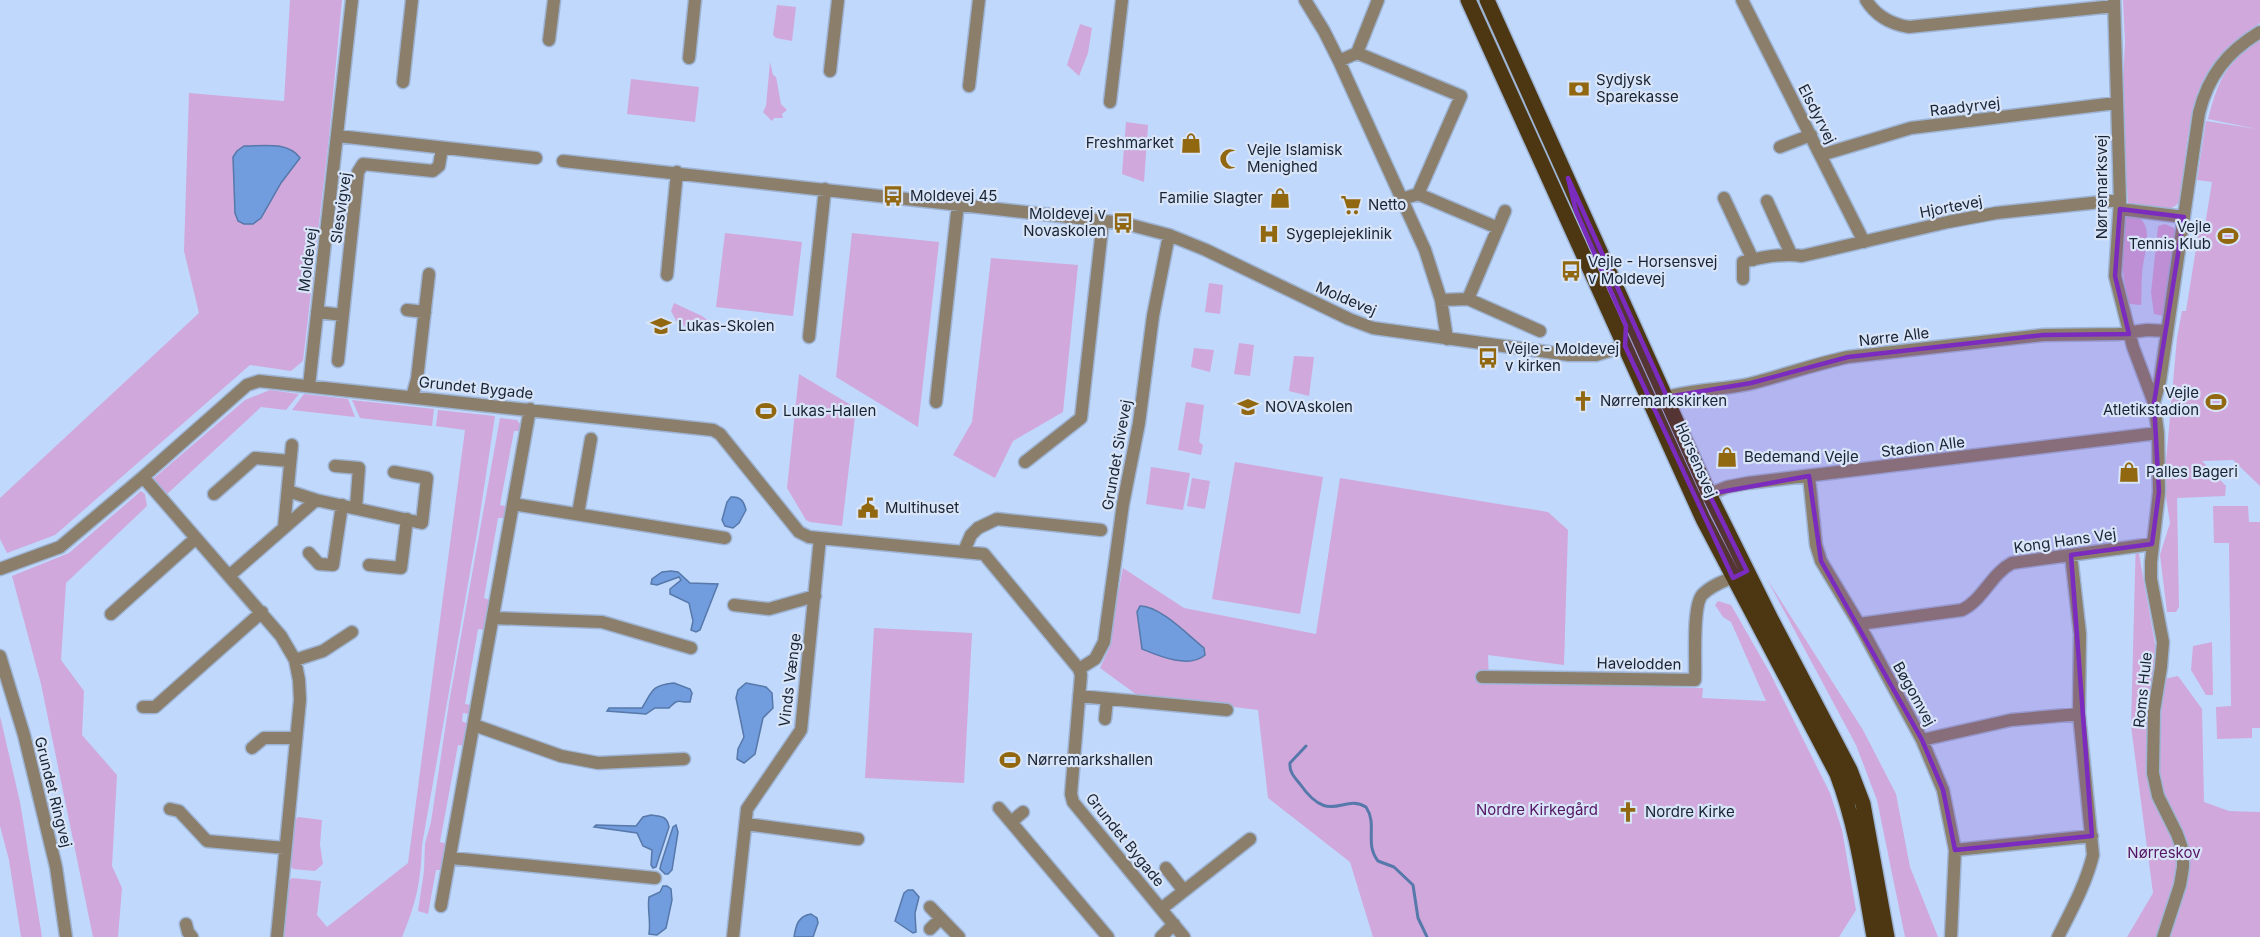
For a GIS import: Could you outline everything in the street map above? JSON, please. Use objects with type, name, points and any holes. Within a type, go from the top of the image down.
[{"type":"main road","name":"Horsensvej","points":[[1468,0],[1695,501],[1740,574],[1850,770],[1863,804],[1887,937]]},
{"type":"main road","points":[[1480,0],[1490,5]]},
{"type":"main road","name":"Horsensvej","points":[[1490,5],[1682,430],[1740,574],[1837,774],[1857,838],[1874,937]]},
{"type":"main road","points":[[1568,178],[1576,211],[1626,326],[1628,339],[1625,346],[1640,356],[1665,411],[1682,430]]},
{"type":"street","name":"Moldevej","points":[[309,386],[352,0]]},
{"type":"street","points":[[403,82],[412,0]]},
{"type":"street","points":[[549,40],[554,0]]},
{"type":"street","points":[[689,58],[695,0]]},
{"type":"street","points":[[830,71],[838,0]]},
{"type":"street","points":[[969,86],[979,0]]},
{"type":"street","points":[[1110,102],[1122,0]]},
{"type":"street","points":[[1305,0],[1339,61],[1425,250],[1441,300],[1447,339]]},
{"type":"street","points":[[1357,53],[1378,0]]},
{"type":"street","name":"Elsdyrvej","points":[[1742,0],[1864,242]]},
{"type":"street","points":[[1866,0],[1882,18],[1899,26],[1909,27],[2114,3]]},
{"type":"street","name":"Nørremarksvej","points":[[2114,3],[2120,204],[2115,276],[2128,332],[2154,403]]},
{"type":"street","points":[[2154,403],[2160,381],[2204,92],[2214,73],[2225,60],[2260,32]]},
{"type":"street","points":[[1339,61],[1357,53],[1461,96],[1418,194]]},
{"type":"street","name":"Raadyrvej","points":[[1821,155],[1911,128],[2116,104]]},
{"type":"street","points":[[1780,147],[1811,135]]},
{"type":"street","points":[[338,136],[536,158]]},
{"type":"street","name":"Slesvigvej","points":[[338,361],[358,172],[363,164],[433,171],[439,166],[442,148]]},
{"type":"street","name":"Moldevej","points":[[563,161],[1133,225],[1169,235],[1237,264],[1349,319],[1381,330],[1569,355],[1596,355],[1625,346]]},
{"type":"street","points":[[666,276],[677,172]]},
{"type":"street","points":[[809,337],[825,189]]},
{"type":"street","points":[[1401,199],[1418,194],[1498,228]]},
{"type":"street","points":[[1724,198],[1753,260],[1743,262],[1743,279]]},
{"type":"street","points":[[1767,201],[1791,254]]},
{"type":"street","points":[[936,402],[958,204]]},
{"type":"street","name":"Hjortevej","points":[[1753,260],[1791,254],[1802,256],[1996,213],[2120,204],[2184,217]]},
{"type":"street","points":[[1468,299],[1505,211]]},
{"type":"street","points":[[1025,462],[1081,418],[1103,220]]},
{"type":"street","name":"Grundet Sivevej","points":[[1079,669],[1095,659],[1104,642],[1123,504],[1139,423],[1153,316],[1169,235]]},
{"type":"street","points":[[412,397],[417,379],[429,274]]},
{"type":"street","points":[[1441,300],[1468,299],[1540,332]]},
{"type":"street","points":[[407,310],[425,312]]},
{"type":"street","points":[[317,312],[343,315]]},
{"type":"street","name":"Nørre Alle","points":[[1667,397],[1751,383],[1848,357],[2022,337],[2167,331]]},
{"type":"street","name":"Grundet Bygade","points":[[0,569],[60,548],[247,385],[259,381],[713,430],[720,434],[799,532],[809,537],[984,554],[1079,669],[1081,675],[1071,794],[1074,802],[1184,937]]},
{"type":"street","name":"Roms Hule","points":[[2154,403],[2158,433],[2159,492],[2152,544],[2151,579],[2163,642],[2162,667],[2154,711],[2153,773],[2158,796],[2180,842],[2183,867],[2180,885],[2163,937]]},
{"type":"street","points":[[441,906],[530,409]]},
{"type":"street","name":"Stadion Alle","points":[[1695,501],[1727,487],[1748,483],[2158,433]]},
{"type":"street","points":[[578,514],[591,439]]},
{"type":"street","points":[[284,527],[292,445]]},
{"type":"street","points":[[214,494],[255,458],[290,461]]},
{"type":"street","points":[[335,466],[359,468],[356,508]]},
{"type":"street","points":[[288,491],[316,500],[422,523],[427,478],[394,472]]},
{"type":"street","name":"Bøgomvej","points":[[1809,476],[1816,545],[1821,561],[1859,624],[1922,740],[1942,790],[1955,850],[1951,937]]},
{"type":"street","points":[[143,477],[262,612],[281,636],[295,660],[300,700],[277,937]]},
{"type":"street","points":[[229,576],[316,500]]},
{"type":"street","points":[[513,504],[725,538]]},
{"type":"street","points":[[309,553],[319,564],[333,565],[342,505]]},
{"type":"street","points":[[369,565],[401,568],[407,519]]},
{"type":"street","points":[[964,551],[971,535],[978,528],[997,519],[1101,530]]},
{"type":"street","points":[[111,614],[196,538]]},
{"type":"street","name":"Vinds Vænge","points":[[733,937],[747,809],[801,730],[820,538]]},
{"type":"street","name":"Kong Hans Vej","points":[[1859,624],[1962,610],[1972,605],[2002,568],[2012,563],[2152,544]]},
{"type":"street","points":[[2058,937],[2090,868],[2093,855],[2079,714],[2080,634],[2071,555]]},
{"type":"street","name":"Havelodden","points":[[1482,677],[1695,680],[1697,610],[1700,597],[1709,588],[1740,574]]},
{"type":"street","points":[[734,605],[769,609],[815,596]]},
{"type":"street","points":[[143,707],[155,707],[262,612]]},
{"type":"street","points":[[493,618],[602,621],[691,648]]},
{"type":"street","points":[[295,660],[323,651],[352,632]]},
{"type":"street","name":"Grundet Ringvej","points":[[0,656],[24,735],[56,867],[66,937]]},
{"type":"street","points":[[1079,696],[1227,710]]},
{"type":"street","points":[[1105,719],[1107,699]]},
{"type":"street","points":[[1922,740],[2012,720],[2079,714]]},
{"type":"street","points":[[474,724],[561,756],[598,763],[684,759]]},
{"type":"street","points":[[252,748],[264,738],[296,738]]},
{"type":"street","points":[[999,808],[1108,937]]},
{"type":"street","points":[[170,809],[179,811],[207,841],[285,848]]},
{"type":"street","points":[[1011,822],[1023,812]]},
{"type":"street","points":[[746,824],[858,839]]},
{"type":"street","points":[[1955,850],[2092,837]]},
{"type":"street","points":[[1161,909],[1250,839]]},
{"type":"street","points":[[451,858],[655,878]]},
{"type":"street","points":[[1166,868],[1184,891]]},
{"type":"street","points":[[930,907],[959,937]]},
{"type":"street","points":[[930,929],[941,918]]},
{"type":"street","points":[[186,924],[192,937]]},
{"type":"street","points":[[1161,937],[1174,924]]},
{"type":"highlighted area","points":[[1568,178],[1667,397],[1751,383],[1848,357],[2043,335],[2129,334],[2115,276],[2120,209],[2184,217],[2154,403],[2159,492],[2152,544],[2071,555],[2092,836],[1955,850],[1943,790],[1922,740],[1821,561],[1809,476],[1709,494],[1747,571],[1733,578],[1625,346],[1626,326],[1576,211]]},
{"type":"green space","points":[[290,0],[342,0],[303,361],[291,371],[250,365],[55,535],[7,553],[0,539],[0,498],[199,313],[184,251],[189,93],[284,101]]},
{"type":"green space","points":[[2123,0],[2260,0],[2260,23],[2220,57],[2209,70],[2202,84],[2192,116],[2180,201],[2176,206],[2164,210],[2128,204],[2122,103],[2125,42]]},
{"type":"green space","points":[[777,5],[796,7],[792,41],[776,38],[773,35]]},
{"type":"green space","points":[[1080,24],[1092,28],[1088,53],[1079,76],[1067,65]]},
{"type":"green space","points":[[2260,38],[2260,486],[2233,460],[2202,461],[2226,486],[2225,496],[2177,498],[2179,607],[2176,612],[2167,612],[2160,555],[2170,523],[2166,497],[2166,461],[2177,338],[2182,311],[2186,311],[2199,230],[2204,231],[2212,182],[2197,180],[2206,121],[2257,129],[2208,119],[2216,92],[2225,73],[2239,56]]},
{"type":"green space","points":[[770,62],[773,75],[776,77],[781,104],[787,110],[782,114],[783,118],[774,118],[772,121],[763,112],[766,106]]},
{"type":"green space","points":[[631,79],[699,87],[695,122],[627,114]]},
{"type":"green space","points":[[1126,122],[1148,125],[1144,182],[1122,174]]},
{"type":"green space","points":[[2126,217],[2141,219],[2147,231],[2142,269],[2141,305],[2129,304],[2124,281],[2123,241]]},
{"type":"green space","points":[[2165,224],[2174,228],[2176,234],[2164,316],[2154,314],[2151,293],[2158,226]]},
{"type":"green space","points":[[725,233],[802,242],[793,316],[716,307]]},
{"type":"green space","points":[[852,233],[939,242],[918,427],[836,377]]},
{"type":"green space","points":[[991,258],[1078,265],[1063,412],[1013,441],[995,478],[953,455],[972,422]]},
{"type":"green space","points":[[1209,283],[1223,285],[1220,314],[1205,312]]},
{"type":"green space","points":[[674,303],[702,316],[715,326],[711,332],[678,324],[671,311]]},
{"type":"green space","points":[[1239,343],[1254,345],[1250,376],[1234,374]]},
{"type":"green space","points":[[1194,348],[1214,350],[1210,372],[1191,367]]},
{"type":"green space","points":[[1294,356],[1314,357],[1309,396],[1289,391]]},
{"type":"green space","points":[[799,374],[856,408],[842,526],[806,520],[787,488]]},
{"type":"green space","points":[[270,390],[299,394],[286,410],[261,407],[166,495],[153,479],[245,400]]},
{"type":"green space","points":[[304,394],[348,399],[355,417],[292,410]]},
{"type":"green space","points":[[352,400],[434,409],[432,426],[360,418]]},
{"type":"green space","points":[[1186,402],[1204,405],[1199,442],[1203,445],[1201,455],[1178,450]]},
{"type":"green space","points":[[438,410],[495,416],[478,527],[422,845],[419,881],[411,914],[402,937],[283,937],[288,882],[292,878],[321,881],[317,915],[327,927],[408,863],[465,430],[436,426]]},
{"type":"green space","points":[[500,418],[517,420],[520,424],[519,431],[514,431],[500,505],[506,506],[504,518],[498,518],[484,598],[490,600],[485,630],[478,629],[465,704],[471,705],[470,714],[463,713],[462,721],[468,724],[465,746],[458,745],[440,842],[447,844],[442,870],[436,870],[428,914],[418,911],[424,871],[425,844],[431,822],[449,703]]},
{"type":"green space","points":[[1235,462],[1323,477],[1300,614],[1212,599]]},
{"type":"green space","points":[[1151,467],[1190,473],[1183,510],[1146,504]]},
{"type":"green space","points":[[1192,478],[1210,481],[1205,509],[1187,506]]},
{"type":"green space","name":"Nordre Kirkegård","points":[[1340,478],[1548,512],[1568,530],[1564,665],[1488,655],[1489,683],[1703,688],[1702,698],[1766,701],[1731,622],[1723,617],[1715,605],[1718,601],[1731,605],[1770,673],[1830,793],[1842,830],[1856,910],[1839,937],[1373,937],[1350,862],[1268,798],[1258,710],[1137,695],[1100,668],[1111,644],[1123,568],[1184,608],[1316,634]]},
{"type":"green space","points":[[141,491],[145,494],[147,506],[66,583],[61,660],[84,691],[82,735],[117,775],[112,866],[122,888],[118,937],[93,937],[41,684],[12,576],[69,553]]},
{"type":"green space","points":[[2213,506],[2248,506],[2249,522],[2260,522],[2260,728],[2252,728],[2252,738],[2217,739],[2216,707],[2231,706],[2229,543],[2214,543]]},
{"type":"green space","name":"Nørreskov","points":[[2136,537],[2155,644],[2150,778],[2181,853],[2177,883],[2158,937],[2127,937],[2153,893],[2131,726]]},
{"type":"green space","points":[[1767,579],[1863,730],[1896,794],[1910,867],[1938,937],[1905,937],[1877,800],[1856,745]]},
{"type":"green space","points":[[874,628],[972,633],[964,783],[865,778]]},
{"type":"green space","points":[[2212,642],[2213,695],[2206,695],[2191,670],[2193,646]]},
{"type":"green space","name":"Nørreskov","points":[[2178,676],[2202,709],[2204,802],[2229,811],[2260,812],[2260,937],[2167,937],[2185,851],[2156,773],[2157,711],[2164,679]]},
{"type":"green space","points":[[0,716],[20,802],[42,937],[21,937],[9,860],[0,826]]},
{"type":"green space","points":[[298,817],[322,820],[320,845],[323,864],[315,871],[293,869],[289,863],[293,822]]},
{"type":"water","points":[[244,146],[282,147],[289,149],[300,158],[281,183],[261,218],[253,224],[238,221],[235,213],[233,157]]},
{"type":"water","points":[[731,497],[742,500],[746,510],[739,523],[733,528],[725,526],[722,520],[727,502]]},
{"type":"water","points":[[662,572],[678,572],[690,583],[718,584],[700,630],[696,632],[691,630],[693,621],[689,603],[670,594],[670,589],[681,580],[679,577],[657,585],[651,584],[652,579]]},
{"type":"water","points":[[1140,606],[1156,610],[1174,622],[1204,648],[1205,655],[1191,661],[1183,661],[1165,658],[1142,649],[1137,612]]},
{"type":"water","points":[[674,683],[690,689],[692,693],[690,702],[677,702],[669,708],[655,708],[646,714],[607,711],[609,708],[642,708],[656,688]]},
{"type":"water","points":[[746,683],[766,687],[772,693],[773,708],[763,718],[755,754],[744,763],[737,759],[738,749],[744,737],[736,698],[738,690]]},
{"type":"water","points":[[651,815],[663,817],[669,827],[656,867],[653,868],[651,865],[652,850],[643,846],[637,833],[594,827],[596,825],[636,826],[643,817]]},
{"type":"water","points":[[676,825],[678,832],[672,870],[665,874],[660,869],[661,864],[673,827]]},
{"type":"water","points":[[663,886],[671,889],[672,900],[666,928],[657,935],[649,934],[649,897],[660,892]]},
{"type":"water","points":[[913,890],[919,897],[915,913],[916,932],[913,933],[895,921],[904,893]]},
{"type":"water","points":[[811,914],[817,918],[818,923],[813,937],[794,937],[798,922]]},
{"type":"waterway","points":[[1306,746],[1290,763],[1293,775],[1311,797],[1320,804],[1328,806],[1358,804],[1366,807],[1371,820],[1371,841],[1374,854],[1378,861],[1394,867],[1413,885],[1418,918],[1427,937]]},
{"type":"place","name":"Sydjysk Sparekasse","points":[[1579,89]]},
{"type":"place","name":"Freshmarket","points":[[1191,143]]},
{"type":"place","name":"Vejle Islamisk Menighed","points":[[1230,159]]},
{"type":"place","name":"Moldevej 45","points":[[893,196]]},
{"type":"place","name":"Familie Slagter","points":[[1280,198]]},
{"type":"place","name":"Netto","points":[[1351,205]]},
{"type":"place","name":"Moldevej v Novaskolen","points":[[1123,223]]},
{"type":"place","name":"Sygeplejeklinik","points":[[1269,234]]},
{"type":"place","name":"Vejle Tennis Klub","points":[[2228,236]]},
{"type":"place","name":"Vejle - Horsensvej v Moldevej","points":[[1571,271]]},
{"type":"place","name":"Lukas-Skolen","points":[[661,326]]},
{"type":"place","name":"Vejle - Moldevej v kirken","points":[[1488,358]]},
{"type":"place","name":"Nørremarkskirken","points":[[1583,401]]},
{"type":"place","name":"Vejle Atletikstadion","points":[[2216,402]]},
{"type":"place","name":"NOVAskolen","points":[[1248,407]]},
{"type":"place","name":"Lukas-Hallen","points":[[766,411]]},
{"type":"place","name":"Bedemand Vejle","points":[[1727,457]]},
{"type":"place","name":"Palles Bageri","points":[[2129,472]]},
{"type":"place","name":"Multihuset","points":[[868,508]]},
{"type":"place","name":"Nørremarkshallen","points":[[1010,760]]},
{"type":"place","name":"Nordre Kirke","points":[[1628,812]]}]
